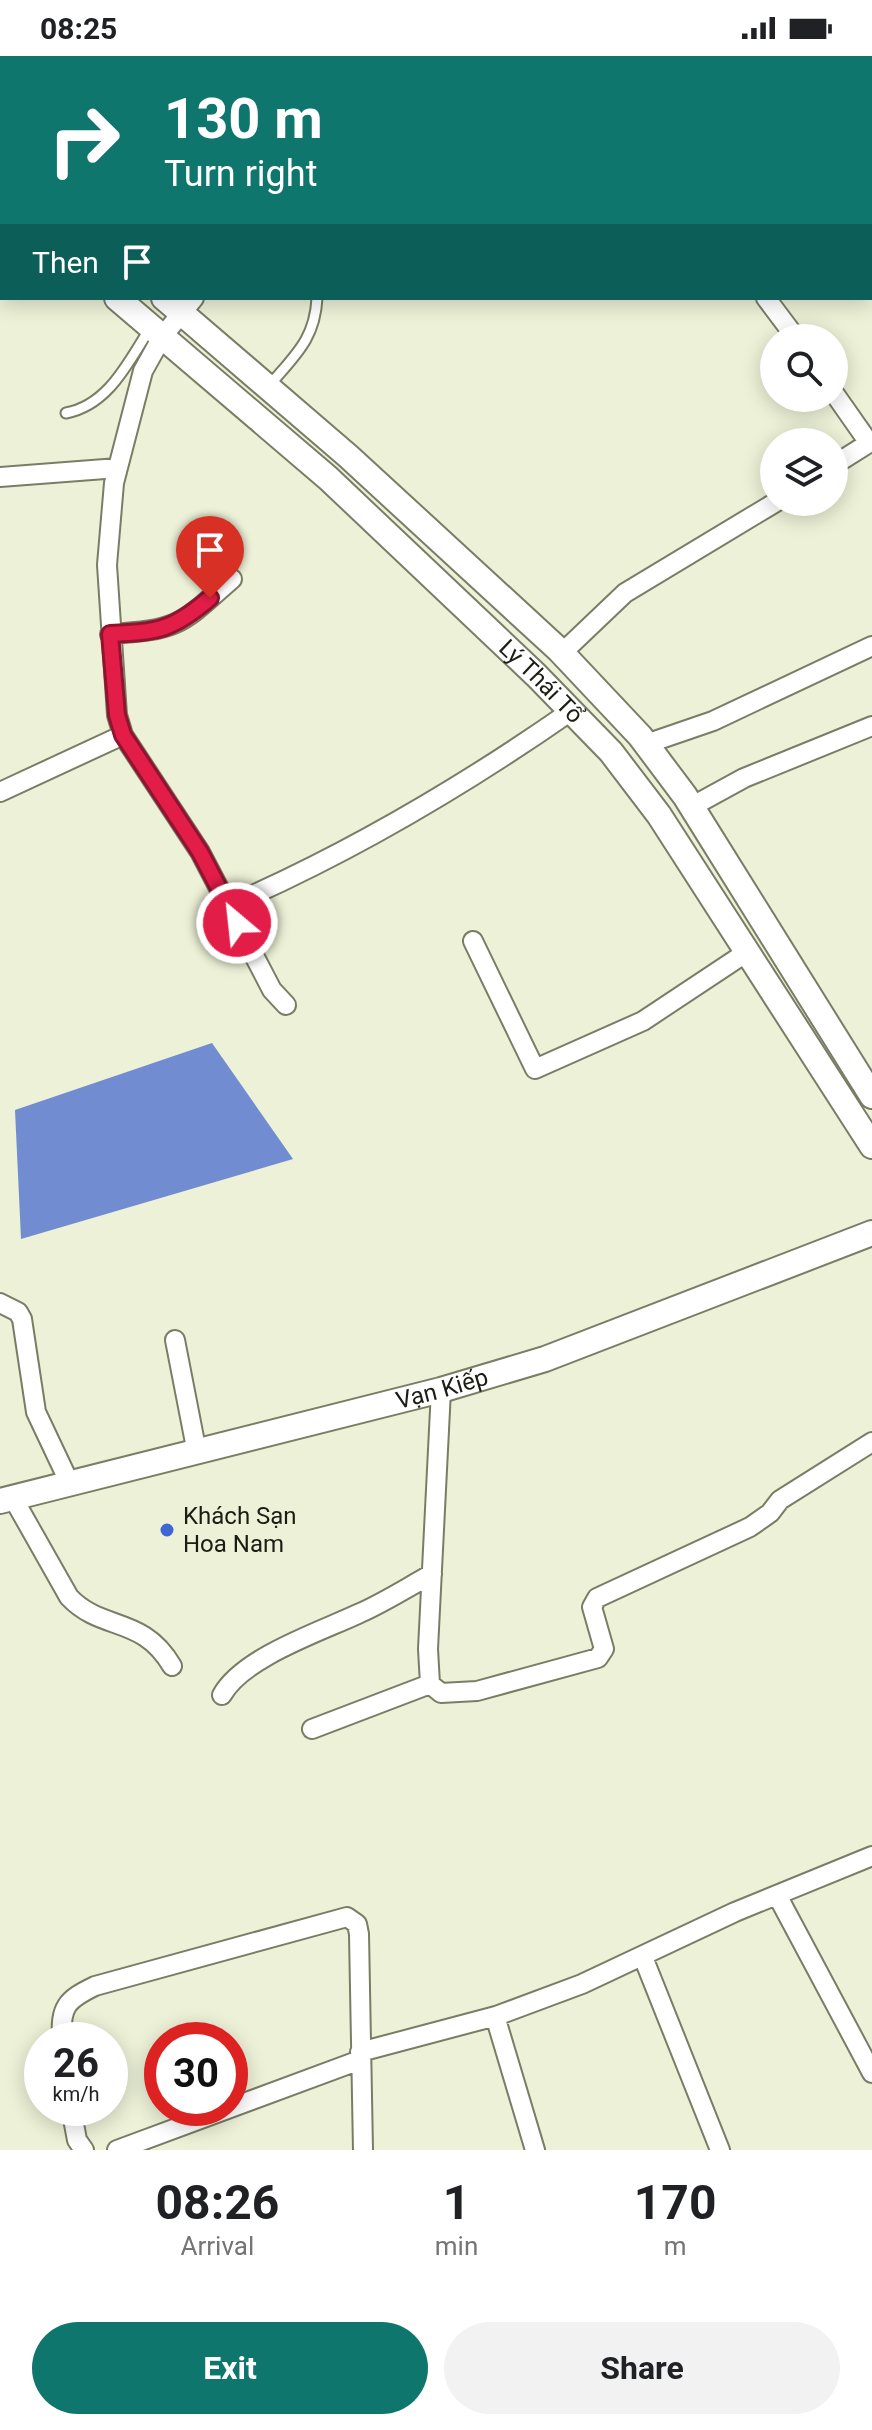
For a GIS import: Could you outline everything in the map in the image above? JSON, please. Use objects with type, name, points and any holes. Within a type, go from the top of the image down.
[{"type":"main road","name":"Lý Thái Tổ","points":[[119,300],[328,478],[611,752],[659,815],[872,1146]]},
{"type":"main road","name":"Lý Thái Tổ","points":[[180,303],[268,387],[348,456],[562,653],[646,744],[691,807],[872,1096]]},
{"type":"main road","name":"Vạn Kiếp","points":[[7,1500],[441,1390],[545,1359],[872,1233]]},
{"type":"street","points":[[768,300],[786,324]]},
{"type":"street","points":[[180,303],[157,332],[140,380],[118,468],[109,521],[110,634],[117,715],[123,735],[200,852],[278,1001],[286,1005]]},
{"type":"street","points":[[848,412],[870,442],[848,456]]},
{"type":"street","points":[[0,477],[118,468]]},
{"type":"street","points":[[562,653],[625,593],[760,512]]},
{"type":"street","points":[[110,634],[155,632],[177,625],[232,579]]},
{"type":"street","points":[[646,744],[713,721],[872,646]]},
{"type":"street","points":[[228,906],[409,818],[474,778],[571,711]]},
{"type":"street","points":[[691,807],[744,778],[872,726]]},
{"type":"street","points":[[0,792],[123,735]]},
{"type":"street","points":[[473,941],[535,1069],[643,1021],[747,952]]},
{"type":"street","points":[[0,1303],[18,1312],[22,1319],[36,1412],[70,1484]]},
{"type":"street","points":[[175,1340],[197,1453]]},
{"type":"street","points":[[441,1390],[428,1649],[430,1684],[441,1693],[477,1691],[598,1658],[604,1649],[592,1607],[597,1598],[750,1527],[788,1495],[872,1442]]},
{"type":"street","points":[[7,1500],[75,1603],[145,1634],[156,1642],[172,1666]]},
{"type":"street","points":[[222,1695],[238,1676],[278,1651],[370,1609],[432,1574]]},
{"type":"street","points":[[312,1729],[430,1684]]},
{"type":"street","points":[[117,2150],[360,2056],[495,2016],[643,1957],[777,1895],[872,1856]]},
{"type":"street","points":[[777,1895],[872,2073]]},
{"type":"street","points":[[63,2022],[63,2011],[71,2000],[95,1986],[347,1917],[357,1924],[359,1934],[363,2150]]},
{"type":"street","points":[[643,1957],[720,2150]]},
{"type":"street","points":[[495,2016],[535,2150]]},
{"type":"street","points":[[74,2126],[77,2140],[84,2150]]},
{"type":"lane","points":[[268,387],[310,337],[316,323],[317,300]]},
{"type":"lane","points":[[66,413],[94,405],[157,332]]},
{"type":"water","points":[[212,1043],[293,1159],[21,1239],[15,1110]]},
{"type":"place","name":"Khách Sạn Hoa Nam","points":[[167,1530]]},
{"type":"route","points":[[210,598],[177,625],[167,629],[110,634],[115,700],[123,735],[200,852],[237,923]]}]
